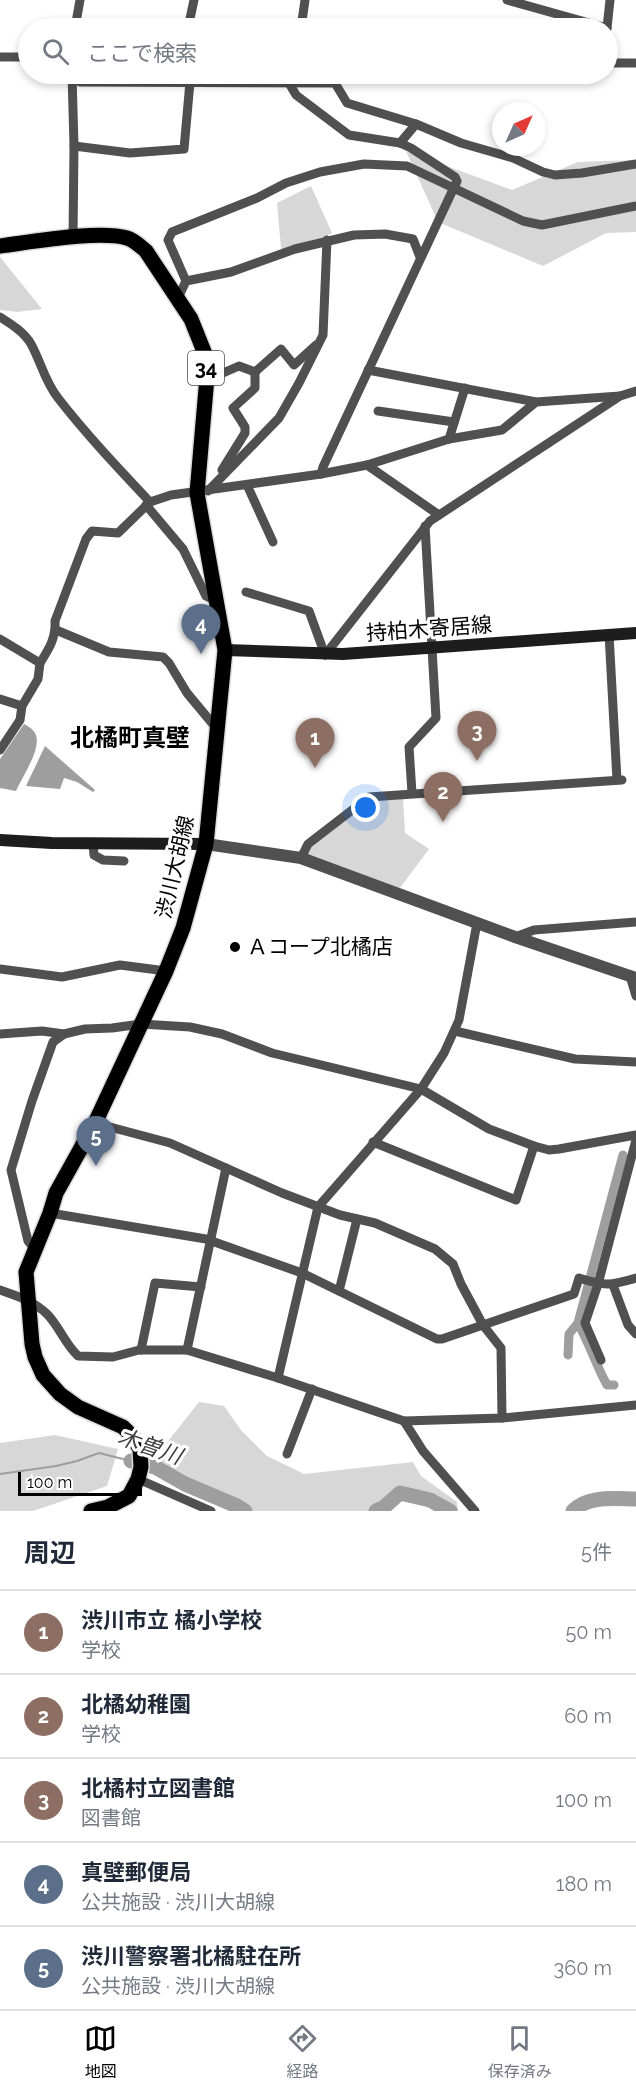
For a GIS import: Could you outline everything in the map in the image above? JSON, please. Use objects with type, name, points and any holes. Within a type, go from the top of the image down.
[{"type":"main road","name":"渋川大胡線","points":[[0,246],[73,238],[117,236],[129,238],[146,251],[178,298],[200,337],[205,354],[207,380],[202,492],[216,601],[225,650],[206,844],[183,928],[166,970],[95,1123],[56,1193],[26,1272],[32,1344],[43,1375],[60,1395],[78,1407],[123,1427],[140,1449],[139,1476]]},
{"type":"main road","name":"持柏木寄居線","points":[[225,650],[325,655],[636,633]]},
{"type":"main road","points":[[0,840],[52,843],[206,844]]},
{"type":"main road","points":[[91,1511],[108,1507],[129,1496],[139,1476]]},
{"type":"street","points":[[77,18],[80,0]]},
{"type":"street","points":[[190,18],[194,0]]},
{"type":"street","points":[[302,18],[305,0]]},
{"type":"street","points":[[507,0],[571,18]]},
{"type":"street","points":[[608,18],[610,0]]},
{"type":"street","points":[[0,57],[18,57]]},
{"type":"street","points":[[618,63],[636,63]]},
{"type":"street","points":[[72,84],[73,238]]},
{"type":"street","points":[[74,146],[130,153],[184,149],[190,84]]},
{"type":"street","points":[[290,84],[296,95],[349,135],[400,143],[455,177],[457,181],[321,474]]},
{"type":"street","points":[[336,84],[347,104],[416,124],[460,143],[513,158],[543,172],[555,175],[582,173],[635,164]]},
{"type":"street","points":[[400,143],[416,124]]},
{"type":"street","points":[[178,298],[186,281],[168,240],[172,232],[257,198],[285,183],[343,166],[387,164],[407,166],[523,221],[542,225],[636,206]]},
{"type":"street","points":[[186,281],[231,272],[295,249],[354,235],[413,239],[420,257]]},
{"type":"street","points":[[202,492],[224,474],[279,418],[323,335],[327,240]]},
{"type":"street","points":[[0,317],[17,328],[30,344],[43,374],[57,397],[148,503],[183,549],[206,596],[216,601]]},
{"type":"street","points":[[224,474],[222,470],[245,433],[233,408],[255,388],[255,372],[281,349],[294,365],[320,341]]},
{"type":"street","points":[[207,380],[239,366],[255,372]]},
{"type":"street","points":[[368,370],[536,402],[620,396],[636,391]]},
{"type":"street","points":[[449,439],[465,388]]},
{"type":"street","points":[[325,655],[425,526],[620,396]]},
{"type":"street","points":[[0,750],[20,720],[22,706],[38,679],[40,663],[53,642],[56,630],[55,621],[86,539],[92,531],[118,533],[148,503],[171,495],[321,474],[367,465],[449,439],[502,430],[536,402]]},
{"type":"street","points":[[378,411],[454,422]]},
{"type":"street","points":[[367,465],[439,515]]},
{"type":"street","points":[[246,485],[273,542]]},
{"type":"street","points":[[412,793],[409,747],[436,718],[425,526]]},
{"type":"street","points":[[246,592],[309,611],[325,655]]},
{"type":"street","points":[[56,630],[109,652],[163,657],[187,693],[217,729]]},
{"type":"street","points":[[301,858],[308,844],[369,796],[619,780],[609,634]]},
{"type":"street","points":[[0,639],[40,663]]},
{"type":"street","points":[[0,699],[22,706]]},
{"type":"street","points":[[93,843],[94,855],[103,860],[124,861]]},
{"type":"street","points":[[206,844],[301,858],[515,937],[633,977],[636,996]]},
{"type":"street","points":[[515,937],[534,930],[636,922]]},
{"type":"street","points":[[278,1378],[318,1207],[421,1089],[444,1053],[455,1031],[477,923]]},
{"type":"street","points":[[0,969],[62,977],[120,965],[166,970]]},
{"type":"street","points":[[0,1034],[42,1031],[64,1034],[85,1029],[112,1029],[141,1024],[190,1027],[222,1034],[272,1053],[421,1089],[489,1129],[549,1150],[636,1135]]},
{"type":"street","points":[[455,1031],[575,1059],[636,1062]]},
{"type":"street","points":[[34,1249],[28,1242],[11,1170],[53,1042],[64,1034]]},
{"type":"street","points":[[95,1123],[170,1143],[318,1207],[375,1223],[435,1250],[453,1264],[483,1325],[501,1348],[502,1418]]},
{"type":"street","points":[[601,1360],[585,1323],[636,1140]]},
{"type":"street","points":[[373,1142],[516,1200],[534,1146]]},
{"type":"street","points":[[187,1350],[226,1168]]},
{"type":"street","points":[[50,1213],[210,1241],[302,1273],[437,1339],[574,1294],[579,1278],[596,1284],[613,1285],[636,1278]]},
{"type":"street","points":[[339,1291],[357,1219]]},
{"type":"street","points":[[141,1350],[155,1282],[201,1287]]},
{"type":"street","points":[[613,1285],[628,1325],[636,1334]]},
{"type":"street","points":[[0,1290],[29,1300],[47,1314],[68,1347],[78,1356],[113,1357],[141,1350],[187,1350],[312,1389],[404,1421],[502,1418],[636,1405]]},
{"type":"street","points":[[287,1454],[312,1389]]},
{"type":"street","points":[[404,1421],[423,1451],[475,1511]]},
{"type":"street","points":[[139,1476],[211,1511]]},
{"type":"shaded area","points":[[406,151],[512,190],[578,162],[636,160],[636,232],[606,233],[543,266],[438,222]]},
{"type":"shaded area","points":[[311,186],[332,233],[282,259],[277,203]]},
{"type":"shaded area","points":[[0,257],[42,309],[17,312],[0,310]]},
{"type":"shaded area","points":[[24,724],[32,729],[37,739],[31,762],[16,791],[0,788],[0,759]]},
{"type":"shaded area","points":[[45,746],[95,790],[93,792],[77,782],[64,778],[60,789],[26,786]]},
{"type":"shaded area","points":[[403,797],[405,833],[429,849],[400,888],[307,854],[310,846],[368,800]]},
{"type":"shaded area","points":[[199,1402],[224,1406],[241,1430],[267,1456],[304,1474],[413,1462],[421,1476],[457,1502],[458,1511],[432,1498],[399,1492],[382,1507],[373,1511],[247,1511],[239,1504],[185,1482],[156,1465],[165,1445]]},
{"type":"shaded area","points":[[55,1435],[118,1449],[107,1486],[33,1511],[0,1511],[0,1443]]},
{"type":"waterway","points":[[568,1355],[569,1334],[578,1323],[623,1155]]},
{"type":"waterway","points":[[578,1323],[607,1385],[614,1385]]},
{"type":"waterway","name":"木曽川","points":[[0,1474],[56,1466],[99,1453],[131,1461]]},
{"type":"waterway","name":"木曽川","points":[[131,1461],[155,1467],[185,1484],[245,1511]]},
{"type":"waterway","name":"木曽川","points":[[376,1511],[400,1493],[430,1500],[450,1511]]},
{"type":"waterway","name":"木曽川","points":[[573,1511],[586,1502],[594,1500],[636,1499]]},
{"type":"place","name":"真壁郵便局","points":[[201,654]]},
{"type":"place","name":"北橘村立図書館","points":[[477,761]]},
{"type":"place","name":"渋川市立 橘小学校","points":[[315,768]]},
{"type":"place","name":"北橘幼稚園","points":[[443,822]]},
{"type":"place","name":"Ａコープ北橘店","points":[[235,947]]},
{"type":"place","name":"渋川警察署北橘駐在所","points":[[96,1166]]},
{"type":"district","name":"北橘町真壁","points":[[130,738]]}]
